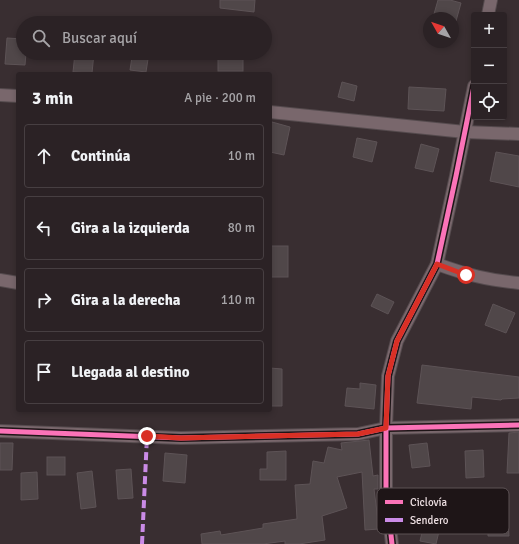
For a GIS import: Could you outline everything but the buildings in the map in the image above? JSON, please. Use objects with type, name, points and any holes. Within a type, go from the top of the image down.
[{"type":"street","points":[[489,12],[491,0]]},
{"type":"street","points":[[0,95],[16,96]]},
{"type":"street","points":[[386,488],[388,376],[397,341],[437,264],[471,101]]},
{"type":"street","points":[[272,112],[465,132],[519,134]]},
{"type":"street","points":[[437,264],[466,275],[494,281],[519,283]]},
{"type":"street","points":[[0,280],[16,283]]},
{"type":"street","points":[[0,431],[181,438],[358,434],[386,428],[519,425]]},
{"type":"street","points":[[391,534],[392,544]]},
{"type":"marked path","points":[[142,544],[147,436]]},
{"type":"cycle path","points":[[386,488],[388,376],[397,341],[437,264],[471,101]]},
{"type":"cycle path","points":[[0,431],[181,438],[358,434],[386,428],[519,425]]},
{"type":"cycle path","points":[[391,534],[392,544]]},
{"type":"route","points":[[147,436],[181,438],[358,434],[386,428],[388,376],[397,341],[437,264],[466,275]]}]
